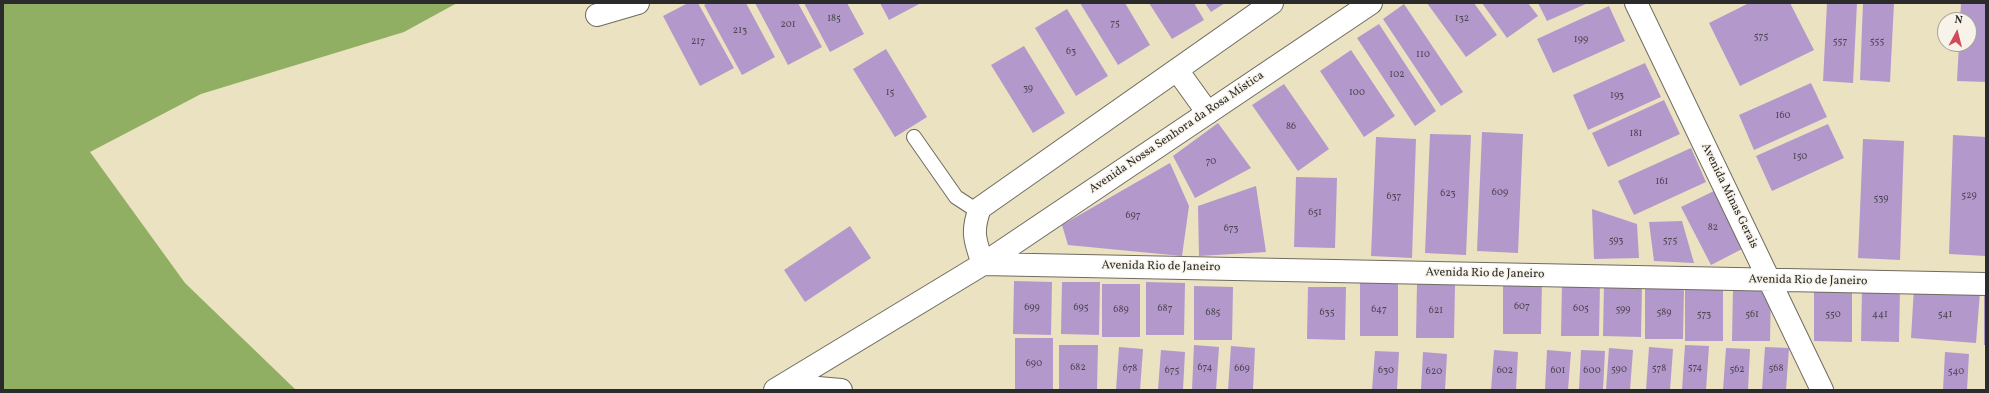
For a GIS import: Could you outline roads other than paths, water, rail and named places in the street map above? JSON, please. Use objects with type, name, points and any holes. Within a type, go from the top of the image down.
[{"type":"street","points":[[598,15],[638,3]]},
{"type":"street","points":[[983,264],[974,238],[974,222],[980,208],[1272,3]]},
{"type":"street","name":"Avenida Nossa Senhora da Rosa Mística","points":[[779,387],[983,264],[1208,113],[1347,9],[1371,3]]},
{"type":"street","name":"Avenida Minas Gerais","points":[[1636,3],[1822,390]]},
{"type":"street","points":[[1177,70],[1208,113]]},
{"type":"street","name":"Avenida Rio de Janeiro","points":[[983,264],[1986,284]]},
{"type":"street","points":[[779,387],[841,390]]},
{"type":"lane","points":[[914,137],[956,197],[979,212]]}]
